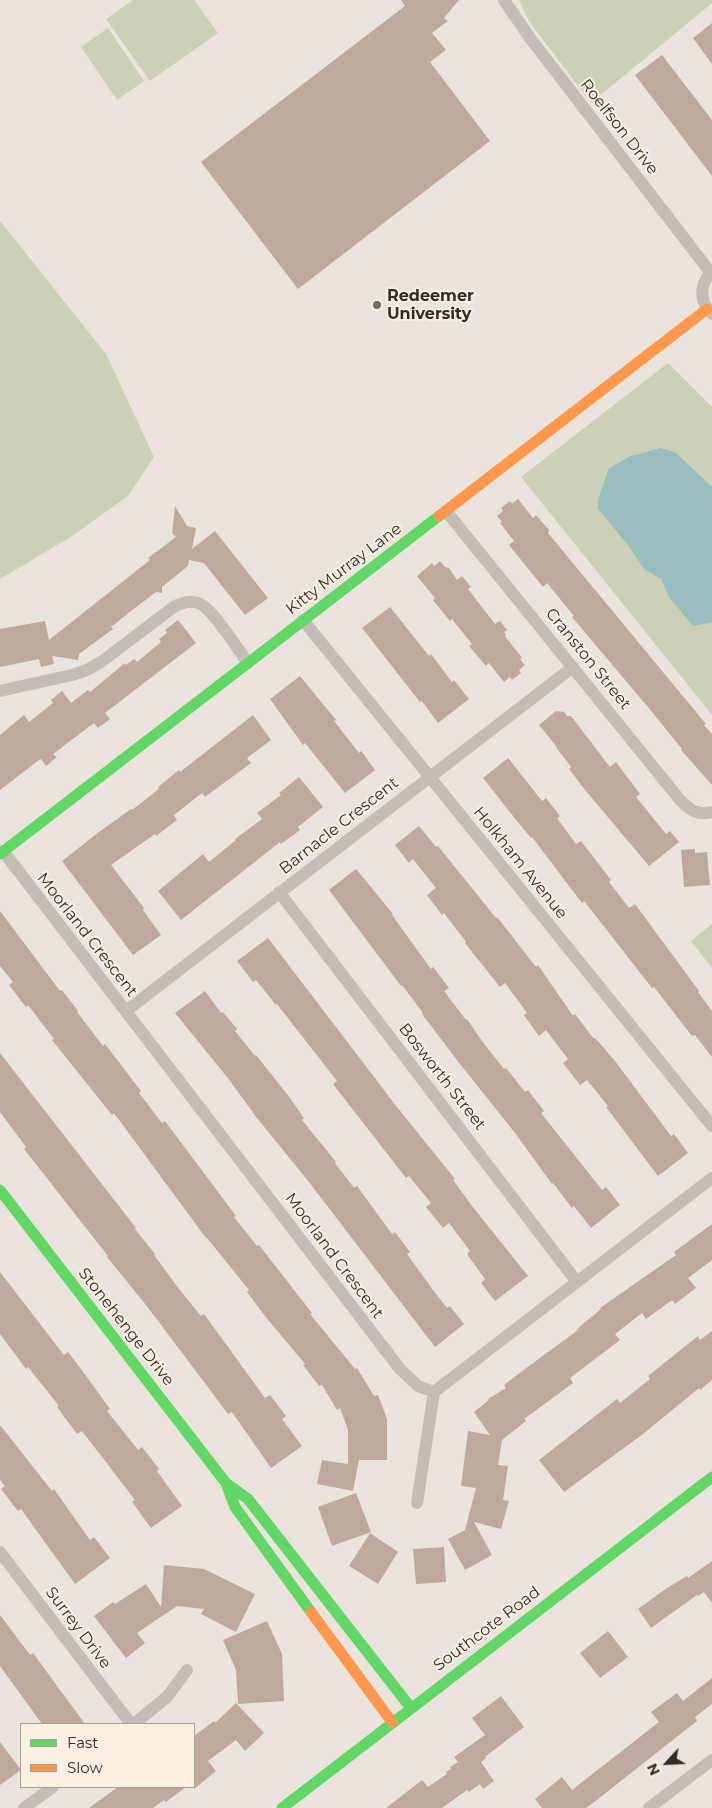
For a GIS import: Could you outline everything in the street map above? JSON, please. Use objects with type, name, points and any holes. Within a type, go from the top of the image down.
[{"type":"street","name":"Roelfson Drive","points":[[504,0],[530,38],[711,272]]},
{"type":"street","points":[[710,312],[703,302],[702,286],[711,272]]},
{"type":"street","name":"Kitty Murray Lane","points":[[2,853],[303,620],[710,312]]},
{"type":"street","name":"Cranston Street","points":[[446,511],[689,809],[699,814],[712,812]]},
{"type":"street","points":[[0,691],[72,676],[87,670],[101,662],[175,606],[187,602],[199,603],[209,609],[248,663]]},
{"type":"street","name":"Holkham Avenue","points":[[303,620],[712,1126]]},
{"type":"street","name":"Barnacle Crescent","points":[[126,1011],[573,667]]},
{"type":"street","name":"Moorland Crescent","points":[[2,853],[126,1011],[400,1369],[418,1386],[434,1392]]},
{"type":"street","name":"Bosworth Street","points":[[279,892],[577,1282]]},
{"type":"street","points":[[417,1503],[434,1392],[712,1178]]},
{"type":"street","name":"Stonehenge Drive","points":[[0,1190],[226,1483],[248,1499],[411,1708]]},
{"type":"street","name":"Southcote Road","points":[[282,1808],[712,1477]]},
{"type":"street","name":"Stonehenge Drive","points":[[226,1483],[235,1507],[392,1722]]},
{"type":"street","name":"Surrey Drive","points":[[0,1552],[131,1723]]},
{"type":"street","points":[[133,1723],[167,1697],[188,1670]]},
{"type":"street","points":[[649,1808],[712,1760]]},
{"type":"street","points":[[24,1808],[52,1788]]},
{"type":"green space","points":[[133,0],[194,0],[218,33],[150,81],[106,19]]},
{"type":"green space","points":[[519,0],[712,0],[712,3],[591,103],[529,21]]},
{"type":"green space","points":[[108,28],[144,81],[117,100],[81,47]]},
{"type":"green space","points":[[0,222],[106,354],[154,457],[128,496],[72,536],[0,579]]},
{"type":"green space","points":[[668,363],[712,407],[712,715],[521,477]]},
{"type":"green space","points":[[712,924],[712,968],[691,941]]},
{"type":"water","points":[[661,448],[676,453],[712,487],[712,622],[693,626],[669,597],[661,579],[644,569],[628,545],[598,509],[598,500],[609,468],[631,456]]},
{"type":"building","points":[[401,0],[459,0],[444,18],[448,21],[432,33],[446,50],[430,62],[490,141],[298,289],[201,162],[405,6]]},
{"type":"building","points":[[712,23],[712,64],[693,38]]},
{"type":"building","points":[[662,55],[712,120],[712,176],[635,75]]},
{"type":"building","points":[[518,499],[533,518],[536,515],[549,530],[548,533],[706,724],[704,725],[712,734],[712,785],[572,617],[574,616],[547,583],[543,587],[509,545],[514,541],[497,516],[503,511],[501,508],[510,501],[512,504]]},
{"type":"building","points":[[175,506],[187,526],[196,528],[192,549],[215,531],[268,598],[245,615],[204,563],[189,560],[188,566],[162,587],[162,593],[156,592],[131,611],[111,627],[113,629],[79,654],[78,660],[52,656],[54,664],[41,667],[39,659],[0,667],[0,629],[45,621],[49,640],[176,537],[172,533]]},
{"type":"building","points":[[440,561],[445,567],[449,568],[457,580],[462,576],[471,587],[468,589],[495,624],[500,621],[507,630],[504,632],[505,636],[522,658],[520,659],[525,665],[519,670],[521,673],[512,680],[510,677],[504,682],[489,663],[486,666],[469,646],[472,644],[452,619],[450,621],[433,600],[435,598],[417,576],[432,563],[434,566]]},
{"type":"building","points":[[390,607],[429,656],[431,654],[452,682],[454,680],[469,699],[438,723],[362,628]]},
{"type":"building","points":[[178,620],[196,643],[105,713],[110,719],[98,728],[94,723],[53,754],[57,757],[46,766],[41,759],[39,760],[0,790],[0,735],[24,715],[29,722],[53,703],[51,700],[62,691],[71,703],[88,690],[90,692],[125,663],[126,665],[134,659],[137,662],[161,642],[159,639],[167,633],[165,630]]},
{"type":"building","points":[[300,676],[336,720],[334,721],[359,753],[361,751],[375,770],[345,793],[305,743],[303,745],[270,699]]},
{"type":"building","points":[[556,711],[564,712],[567,716],[571,716],[610,767],[616,762],[640,794],[636,797],[666,834],[670,831],[679,842],[649,866],[586,791],[569,769],[571,767],[557,747],[539,725]]},
{"type":"building","points":[[253,715],[271,740],[247,758],[251,763],[205,797],[202,793],[174,815],[177,820],[111,865],[144,908],[143,910],[161,935],[133,955],[62,861],[99,832],[132,810],[159,789],[158,787],[179,770],[180,772]]},
{"type":"building","points":[[508,758],[542,801],[546,798],[560,816],[557,818],[576,844],[581,841],[611,880],[609,882],[629,908],[635,904],[699,991],[712,1011],[712,1057],[695,1035],[692,1036],[654,987],[652,988],[584,901],[582,903],[532,837],[483,778]]},
{"type":"building","points":[[299,777],[323,807],[298,827],[300,830],[281,844],[280,842],[181,920],[158,891],[203,854],[209,862],[262,819],[257,813],[281,795],[279,793]]},
{"type":"building","points":[[419,826],[497,917],[536,967],[538,965],[573,1016],[575,1014],[594,1039],[615,1061],[671,1136],[674,1134],[688,1153],[658,1176],[587,1080],[580,1085],[563,1063],[568,1059],[546,1030],[539,1036],[524,1015],[527,1013],[505,983],[500,987],[444,913],[442,915],[427,895],[436,888],[413,859],[409,863],[395,845]]},
{"type":"building","points":[[695,849],[695,853],[707,852],[710,885],[684,887],[681,850]]},
{"type":"building","points":[[356,869],[393,914],[431,969],[433,967],[449,988],[444,991],[504,1069],[506,1068],[525,1092],[528,1090],[544,1111],[541,1113],[602,1190],[606,1187],[620,1205],[591,1228],[574,1206],[572,1208],[552,1184],[329,890]]},
{"type":"building","points":[[0,911],[103,1046],[105,1044],[141,1091],[139,1093],[162,1123],[165,1121],[236,1216],[234,1217],[257,1246],[259,1245],[312,1313],[310,1314],[355,1369],[357,1368],[374,1396],[378,1395],[387,1419],[387,1460],[359,1460],[353,1491],[317,1484],[322,1460],[348,1464],[348,1430],[340,1408],[337,1410],[322,1385],[319,1386],[303,1365],[305,1364],[265,1316],[247,1292],[249,1290],[206,1238],[114,1113],[112,1115],[52,1040],[54,1039],[28,1005],[26,1007],[9,985],[13,982],[0,966]]},
{"type":"building","points":[[268,938],[397,1107],[455,1179],[453,1180],[472,1206],[528,1276],[495,1301],[481,1283],[485,1279],[467,1254],[470,1251],[449,1223],[443,1228],[426,1207],[431,1203],[409,1176],[406,1178],[333,1084],[337,1081],[277,1004],[256,980],[253,982],[237,961]]},
{"type":"building","points":[[205,991],[290,1098],[304,1118],[302,1120],[354,1188],[357,1186],[392,1234],[395,1232],[410,1252],[407,1254],[447,1308],[450,1306],[464,1324],[435,1347],[309,1182],[175,1013]]},
{"type":"building","points":[[0,1053],[136,1228],[179,1289],[201,1316],[204,1314],[265,1398],[270,1395],[286,1416],[282,1419],[302,1446],[271,1468],[232,1412],[228,1414],[146,1305],[24,1149],[26,1147],[0,1112]]},
{"type":"building","points":[[712,1224],[712,1260],[688,1278],[696,1288],[675,1304],[672,1300],[646,1319],[642,1313],[615,1334],[620,1340],[570,1378],[573,1383],[524,1419],[526,1421],[502,1440],[498,1465],[508,1466],[503,1500],[509,1501],[501,1529],[474,1522],[492,1555],[465,1570],[448,1539],[465,1530],[476,1488],[461,1486],[468,1431],[490,1435],[474,1412],[488,1399],[506,1388],[504,1385],[578,1330],[600,1308],[676,1255],[674,1252]]},
{"type":"building","points":[[0,1272],[64,1355],[68,1352],[110,1409],[107,1411],[138,1450],[142,1447],[159,1469],[157,1471],[182,1506],[151,1528],[132,1502],[135,1500],[82,1431],[77,1434],[57,1407],[59,1406],[28,1367],[26,1369],[0,1334]]},
{"type":"building","points":[[712,1331],[712,1380],[564,1492],[539,1460],[617,1399],[620,1403],[650,1379],[648,1376],[698,1336],[700,1340]]},
{"type":"building","points":[[0,1425],[52,1491],[54,1489],[90,1540],[94,1537],[110,1558],[75,1584],[21,1509],[18,1511],[1,1489],[5,1486],[0,1480]]},
{"type":"building","points":[[356,1493],[371,1532],[332,1546],[318,1507]]},
{"type":"building","points":[[370,1533],[398,1552],[378,1584],[349,1566]]},
{"type":"building","points":[[444,1547],[446,1582],[416,1584],[413,1549]]},
{"type":"building","points":[[712,1561],[712,1603],[704,1592],[651,1628],[638,1609],[667,1588],[687,1576],[688,1578]]},
{"type":"building","points":[[164,1565],[204,1569],[255,1594],[236,1632],[201,1614],[204,1609],[177,1606],[137,1633],[145,1643],[126,1658],[94,1616],[113,1602],[115,1604],[146,1584],[161,1607]]},
{"type":"building","points":[[0,1615],[30,1655],[33,1653],[84,1723],[41,1723],[0,1666]]},
{"type":"building","points":[[267,1621],[282,1654],[284,1701],[238,1704],[236,1670],[223,1640]]},
{"type":"building","points":[[608,1631],[628,1657],[600,1678],[580,1653]]},
{"type":"building","points":[[712,1678],[712,1704],[695,1717],[697,1721],[586,1808],[542,1808],[535,1799],[562,1777],[572,1790],[659,1722],[651,1712],[677,1693],[683,1701]]},
{"type":"building","points":[[501,1696],[524,1727],[481,1762],[494,1781],[483,1789],[480,1784],[469,1792],[467,1790],[442,1808],[386,1808],[422,1780],[428,1787],[447,1774],[446,1772],[451,1769],[450,1767],[458,1762],[454,1757],[485,1735],[472,1718]]},
{"type":"building","points":[[236,1703],[264,1733],[245,1751],[236,1740],[208,1761],[216,1771],[194,1789],[195,1735],[214,1721],[215,1723]]},
{"type":"building","points":[[0,1742],[20,1771],[0,1785]]},
{"type":"building","points":[[117,1788],[185,1788],[166,1802],[164,1800],[153,1808],[89,1808]]},
{"type":"traffic: fast","points":[[0,854],[439,516]]},
{"type":"traffic: fast","points":[[0,1190],[226,1483],[235,1507],[311,1612]]},
{"type":"traffic: fast","points":[[282,1808],[712,1477]]},
{"type":"traffic: fast","points":[[226,1483],[248,1499],[411,1708]]},
{"type":"traffic: slow","points":[[439,516],[707,309]]},
{"type":"traffic: slow","points":[[311,1612],[392,1722]]},
{"type":"place","name":"Redeemer University","points":[[377,305]]}]
